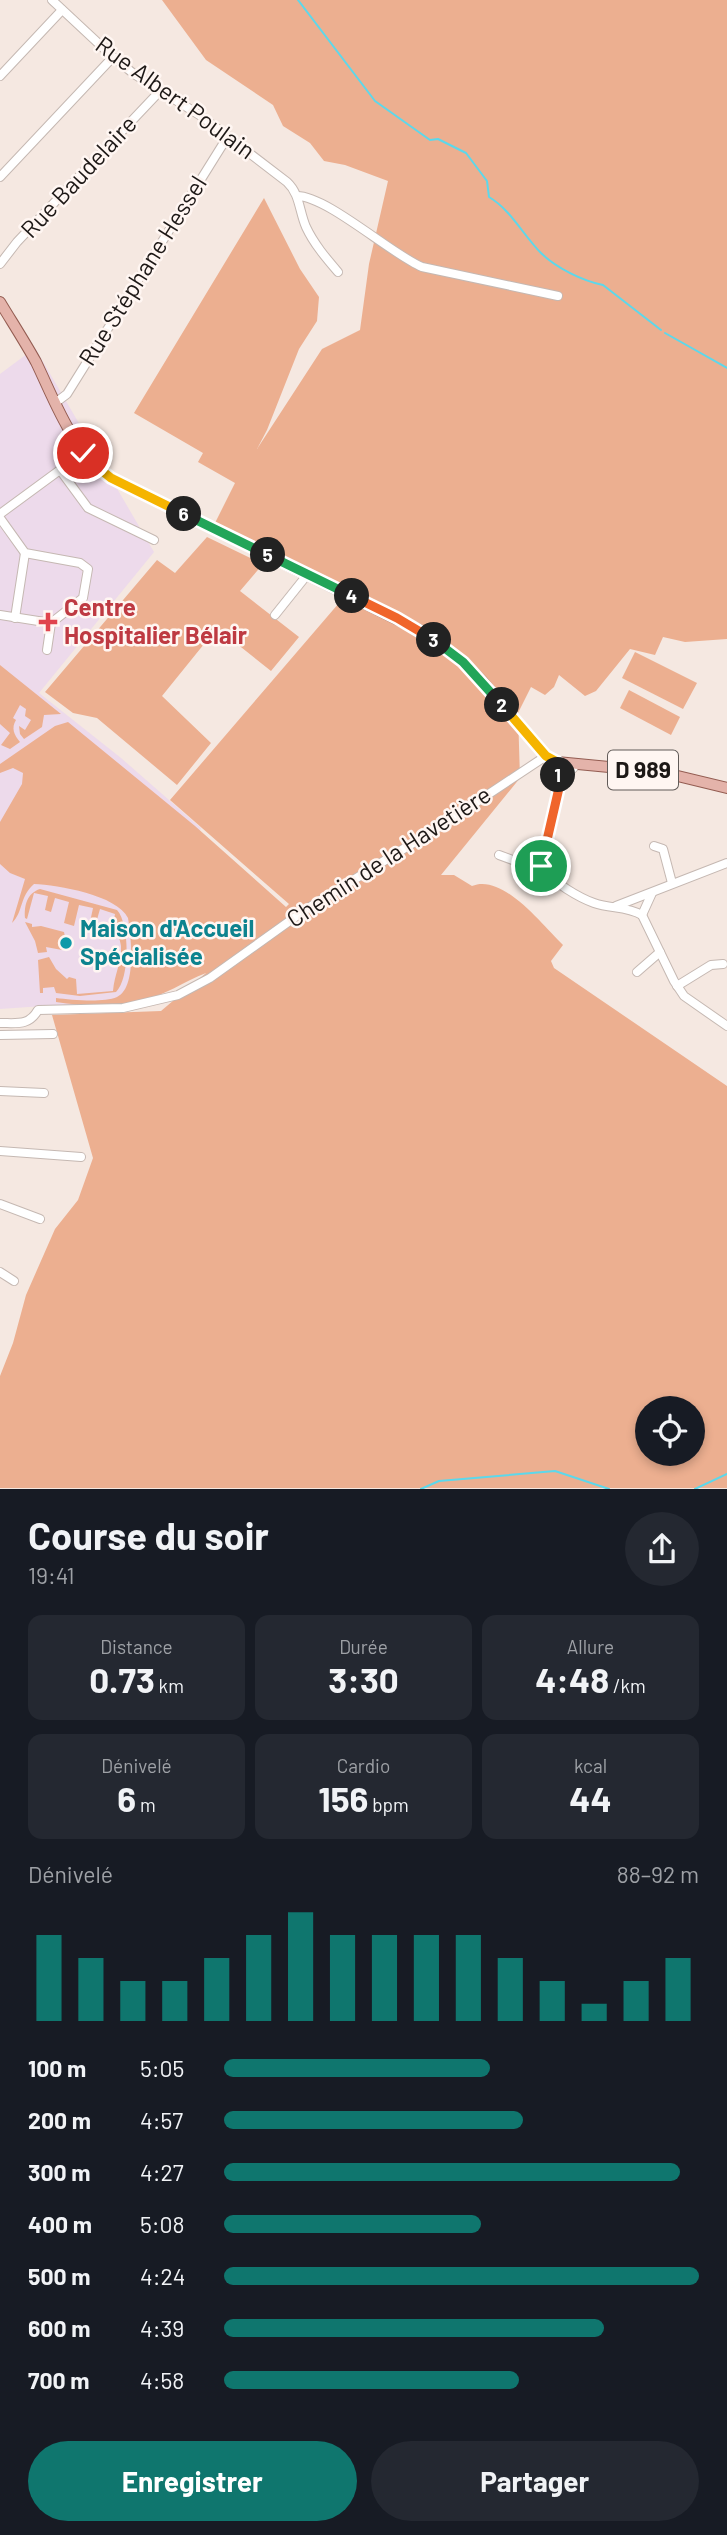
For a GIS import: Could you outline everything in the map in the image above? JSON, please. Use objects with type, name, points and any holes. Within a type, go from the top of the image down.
[{"type":"main road","name":"D 989","points":[[0,302],[33,358],[72,437],[83,453],[111,478],[397,618],[433,639],[463,662],[546,756],[557,762],[662,772],[727,788]]},
{"type":"street","name":"Rue Albert Poulain","points":[[52,0],[113,57],[228,136],[288,182],[297,196]]},
{"type":"street","points":[[0,76],[62,10]]},
{"type":"street","points":[[0,177],[113,57]]},
{"type":"street","name":"Rue Baudelaire","points":[[0,264],[17,242],[160,91]]},
{"type":"street","name":"Rue Stéphane Hessel","points":[[55,403],[68,394],[228,136]]},
{"type":"street","points":[[338,272],[311,238],[297,196],[320,203],[408,261],[422,267],[558,296]]},
{"type":"street","points":[[47,650],[51,623],[83,598],[88,569],[80,563],[26,553],[0,516],[83,453]]},
{"type":"street","points":[[60,470],[88,508],[154,540]]},
{"type":"street","points":[[15,618],[26,553]]},
{"type":"street","points":[[275,615],[307,575]]},
{"type":"street","points":[[0,615],[51,623]]},
{"type":"street","name":"Chemin de la Havetière","points":[[0,1023],[25,1023],[33,1020],[38,1010],[123,1007],[178,995],[210,978],[305,909],[442,825],[546,756]]},
{"type":"street","points":[[557,762],[559,788],[542,870],[594,903],[630,908],[642,915],[684,996],[727,1026]]},
{"type":"street","points":[[559,788],[577,764]]},
{"type":"street","points":[[654,846],[663,849],[672,883]]},
{"type":"street","points":[[499,855],[526,865],[541,866]]},
{"type":"street","points":[[614,907],[727,863]]},
{"type":"street","points":[[642,915],[652,893]]},
{"type":"street","points":[[637,972],[660,952]]},
{"type":"street","points":[[677,986],[711,965],[723,964]]},
{"type":"street","points":[[0,1035],[53,1034]]},
{"type":"street","points":[[0,1091],[44,1093]]},
{"type":"street","points":[[0,1151],[81,1157]]},
{"type":"street","points":[[0,1204],[40,1219]]},
{"type":"street","points":[[0,1272],[14,1281]]},
{"type":"shaded area","points":[[162,0],[727,0],[727,639],[685,642],[663,637],[655,655],[630,649],[596,691],[585,696],[559,675],[554,687],[545,695],[531,687],[518,713],[520,778],[441,875],[454,875],[472,886],[484,884],[509,894],[563,945],[551,961],[554,968],[727,1086],[727,1488],[0,1488],[0,1376],[13,1343],[26,1295],[55,1229],[78,1200],[93,1158],[52,1015],[161,1011],[206,973],[149,999],[120,1005],[56,1002],[56,998],[104,1000],[117,997],[123,992],[128,983],[131,961],[128,918],[122,910],[100,897],[57,886],[34,884],[12,923],[25,879],[10,873],[0,864],[0,822],[22,784],[23,773],[13,768],[0,773],[0,764],[55,726],[68,722],[195,826],[286,907],[289,904],[170,800],[351,589],[215,523],[235,483],[198,462],[203,453],[134,413],[264,198],[300,269],[319,297],[317,321],[299,349],[257,449],[322,349],[360,330],[369,264],[388,181],[345,165],[324,161],[310,143],[283,126],[273,105],[206,60]]},
{"type":"shaded area","name":"Centre Hospitalier Bélair","points":[[35,348],[154,552],[39,693],[121,758],[201,828],[123,1008],[44,1006],[0,1009],[0,374]]},
{"type":"shaded area","points":[[207,537],[263,564],[240,591],[299,637],[271,671],[217,628],[162,696],[211,743],[177,785],[97,718],[73,713],[45,692],[157,560],[175,573]]},
{"type":"shaded area","points":[[635,652],[697,683],[683,709],[622,678]]},
{"type":"shaded area","points":[[0,665],[61,714],[44,715],[42,727],[24,739],[19,726],[25,730],[31,720],[25,716],[26,709],[20,705],[13,718],[16,720],[14,731],[20,742],[10,749],[1,745],[10,733],[0,724]]},
{"type":"shaded area","points":[[629,690],[680,717],[671,735],[620,708]]},
{"type":"shaded area","points":[[40,889],[117,910],[124,927],[127,951],[124,976],[116,992],[80,996],[56,993],[54,987],[43,988],[43,993],[40,993],[38,960],[49,957],[56,969],[67,979],[76,979],[77,994],[113,991],[121,946],[115,928],[115,914],[100,909],[96,923],[90,922],[93,908],[79,905],[74,926],[64,923],[69,902],[55,898],[51,912],[45,910],[48,896],[34,893],[27,919],[25,918],[27,900],[32,894]]},
{"type":"shaded area","points":[[25,922],[32,924],[32,927],[41,926],[64,932],[65,937],[60,939],[62,950],[46,947],[47,952],[38,953]]},
{"type":"waterway","points":[[298,0],[375,101],[430,140],[438,139],[466,153],[487,181],[489,197],[497,202],[541,253],[570,273],[603,285],[661,330]]},
{"type":"waterway","points":[[665,333],[727,368]]},
{"type":"waterway","points":[[421,1489],[439,1481],[555,1471],[609,1489]]},
{"type":"waterway","points":[[695,1489],[727,1474]]},
{"type":"place","name":"Centre Hospitalier Bélair","points":[[48,622]]},
{"type":"place","name":"Maison d'Accueil Spécialisée","points":[[66,943]]},
{"type":"route","points":[[83,453],[111,478],[397,618],[425,634],[463,662],[528,737],[546,756],[557,762],[559,788],[541,866]]}]
